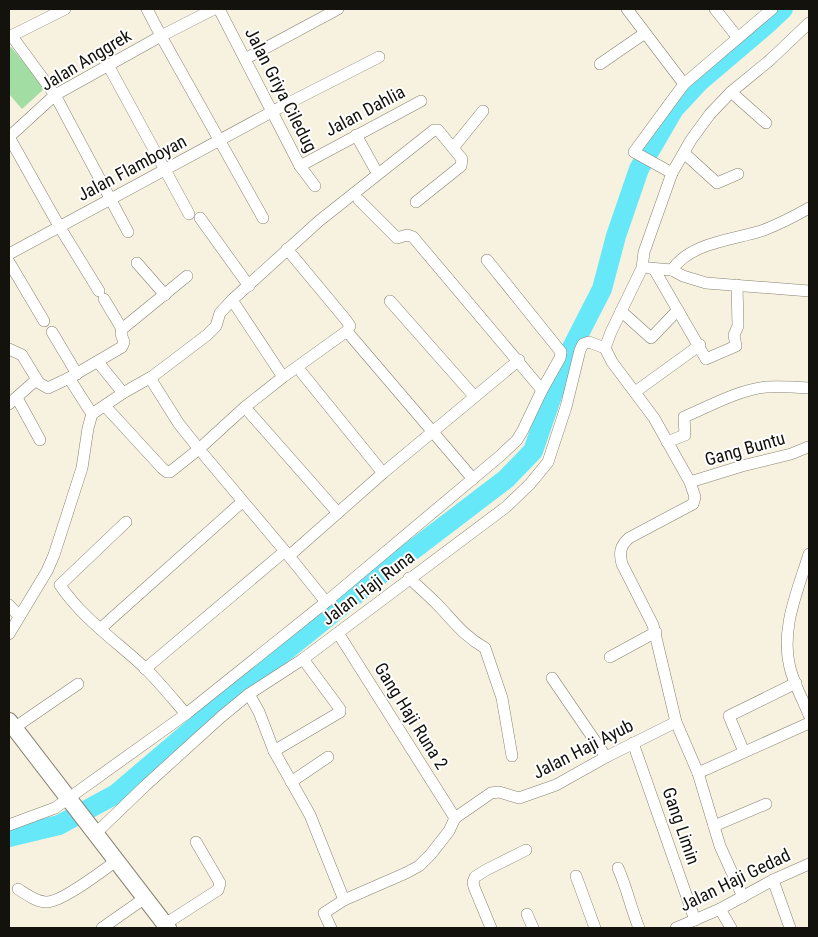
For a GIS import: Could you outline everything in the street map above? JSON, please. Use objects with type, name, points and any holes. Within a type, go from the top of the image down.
[{"type":"main road","points":[[11,725],[166,926]]},
{"type":"street","points":[[65,9],[10,36],[55,95],[128,232]]},
{"type":"street","points":[[147,9],[160,36],[263,218]]},
{"type":"street","name":"Jalan Anggrek","points":[[9,137],[55,95],[160,36],[214,9]]},
{"type":"street","name":"Jalan Griya Ciledug","points":[[219,9],[300,166],[315,186]]},
{"type":"street","points":[[245,59],[338,9]]},
{"type":"street","points":[[627,9],[684,84]]},
{"type":"street","points":[[715,9],[738,38]]},
{"type":"street","points":[[672,173],[634,152],[684,84],[772,9]]},
{"type":"street","points":[[737,285],[738,326],[734,335],[736,346],[706,359],[678,310],[648,268],[644,252],[672,173],[710,114],[731,92],[770,60],[809,23]]},
{"type":"street","points":[[600,64],[645,33]]},
{"type":"street","name":"Jalan Flamboyan","points":[[9,254],[272,112],[379,57]]},
{"type":"street","points":[[108,66],[164,170],[195,216],[249,286]]},
{"type":"street","points":[[731,92],[766,123]]},
{"type":"street","name":"Jalan Dahlia","points":[[300,166],[421,100]]},
{"type":"street","points":[[453,148],[483,111]]},
{"type":"street","points":[[9,634],[47,572],[54,555],[82,468],[92,414],[150,378],[207,335],[216,326],[220,313],[232,300],[287,249],[434,130],[438,130],[462,159],[461,166],[416,202]]},
{"type":"street","points":[[356,135],[375,169]]},
{"type":"street","points":[[9,137],[59,226],[122,329],[121,334],[124,342],[122,347],[98,362],[48,388],[36,380],[22,355],[9,349]]},
{"type":"street","points":[[684,153],[717,183],[738,174]]},
{"type":"street","points":[[360,200],[397,238],[408,235],[413,237],[519,360],[542,390]]},
{"type":"street","points":[[672,270],[684,259],[703,248],[764,230],[809,208]]},
{"type":"street","points":[[105,406],[167,472],[174,470],[201,452],[245,407],[347,330],[350,326],[287,249]]},
{"type":"street","points":[[9,825],[72,804],[326,602],[517,440],[560,358],[561,352],[487,260]]},
{"type":"street","points":[[9,262],[44,321]]},
{"type":"street","points":[[137,263],[165,295]]},
{"type":"street","points":[[648,268],[672,270],[682,276],[706,283],[809,291]]},
{"type":"street","points":[[648,268],[620,311],[605,348],[612,362],[654,418],[690,482],[695,497],[692,504],[629,538],[620,550],[622,564],[656,632],[676,722],[698,773],[720,846],[743,898]]},
{"type":"street","points":[[122,329],[186,276]]},
{"type":"street","points":[[232,300],[283,377]]},
{"type":"street","points":[[390,301],[474,396]]},
{"type":"street","points":[[620,311],[651,338],[678,310]]},
{"type":"street","points":[[52,332],[92,414]]},
{"type":"street","points":[[350,335],[473,479]]},
{"type":"street","name":"Jalan Haji Runa","points":[[91,828],[153,778],[249,694],[303,659],[409,578],[506,508],[530,484],[548,462],[566,407],[583,344],[589,342],[605,348]]},
{"type":"street","points":[[635,392],[699,346]]},
{"type":"street","points":[[145,669],[338,513],[474,396],[519,360]]},
{"type":"street","points":[[98,362],[123,393]]},
{"type":"street","points":[[302,373],[383,473]]},
{"type":"street","points":[[150,378],[201,452],[326,602]]},
{"type":"street","points":[[36,380],[13,401],[40,440]]},
{"type":"street","points":[[667,442],[685,435],[684,417],[744,392],[764,388],[809,388]]},
{"type":"street","points":[[249,412],[338,513]]},
{"type":"street","name":"Gang Buntu","points":[[690,482],[742,466],[792,454],[808,447]]},
{"type":"street","points":[[100,628],[242,502]]},
{"type":"street","points":[[126,522],[60,584],[100,628],[145,669],[186,714]]},
{"type":"street","points":[[809,554],[788,626],[790,668],[809,715]]},
{"type":"street","points":[[409,578],[439,606],[457,628],[485,648],[502,698],[512,756]]},
{"type":"street","points":[[9,605],[19,616]]},
{"type":"street","points":[[610,657],[656,632]]},
{"type":"street","name":"Gang Haji Runa 2","points":[[338,633],[455,818]]},
{"type":"street","points":[[274,751],[340,712],[340,709],[303,659]]},
{"type":"street","points":[[552,678],[606,757]]},
{"type":"street","points":[[744,752],[729,716],[796,683]]},
{"type":"street","points":[[11,725],[78,684]]},
{"type":"street","points":[[249,694],[259,712],[274,751],[310,815],[344,900]]},
{"type":"street","name":"Jalan Haji Ayub","points":[[330,928],[323,913],[344,900],[418,866],[449,832],[455,818],[494,792],[522,798],[556,786],[606,757],[676,722]]},
{"type":"street","points":[[698,773],[809,723]]},
{"type":"street","name":"Gang Limin","points":[[633,743],[695,920]]},
{"type":"street","points":[[290,782],[328,757]]},
{"type":"street","points":[[714,826],[766,804]]},
{"type":"street","points":[[166,926],[215,893],[219,887],[220,883],[196,842]]},
{"type":"street","points":[[491,928],[473,882],[475,877],[526,850]]},
{"type":"street","points":[[18,889],[44,903],[51,902],[87,882],[116,861]]},
{"type":"street","name":"Jalan Haji Gedad","points":[[676,928],[743,898],[773,880],[809,864]]},
{"type":"street","points":[[618,868],[640,928]]},
{"type":"street","points":[[576,876],[595,928]]},
{"type":"street","points":[[773,880],[790,928]]},
{"type":"street","points":[[102,928],[145,898]]},
{"type":"street","points":[[720,909],[731,928]]},
{"type":"street","points":[[527,914],[533,928]]},
{"type":"green space","points":[[11,47],[45,88],[22,109],[9,94],[9,48]]},
{"type":"waterway","points":[[9,837],[59,825],[116,794],[268,665],[380,575],[506,479],[533,451],[562,367],[602,289],[616,236],[639,169],[674,109],[699,82],[783,9]]}]
